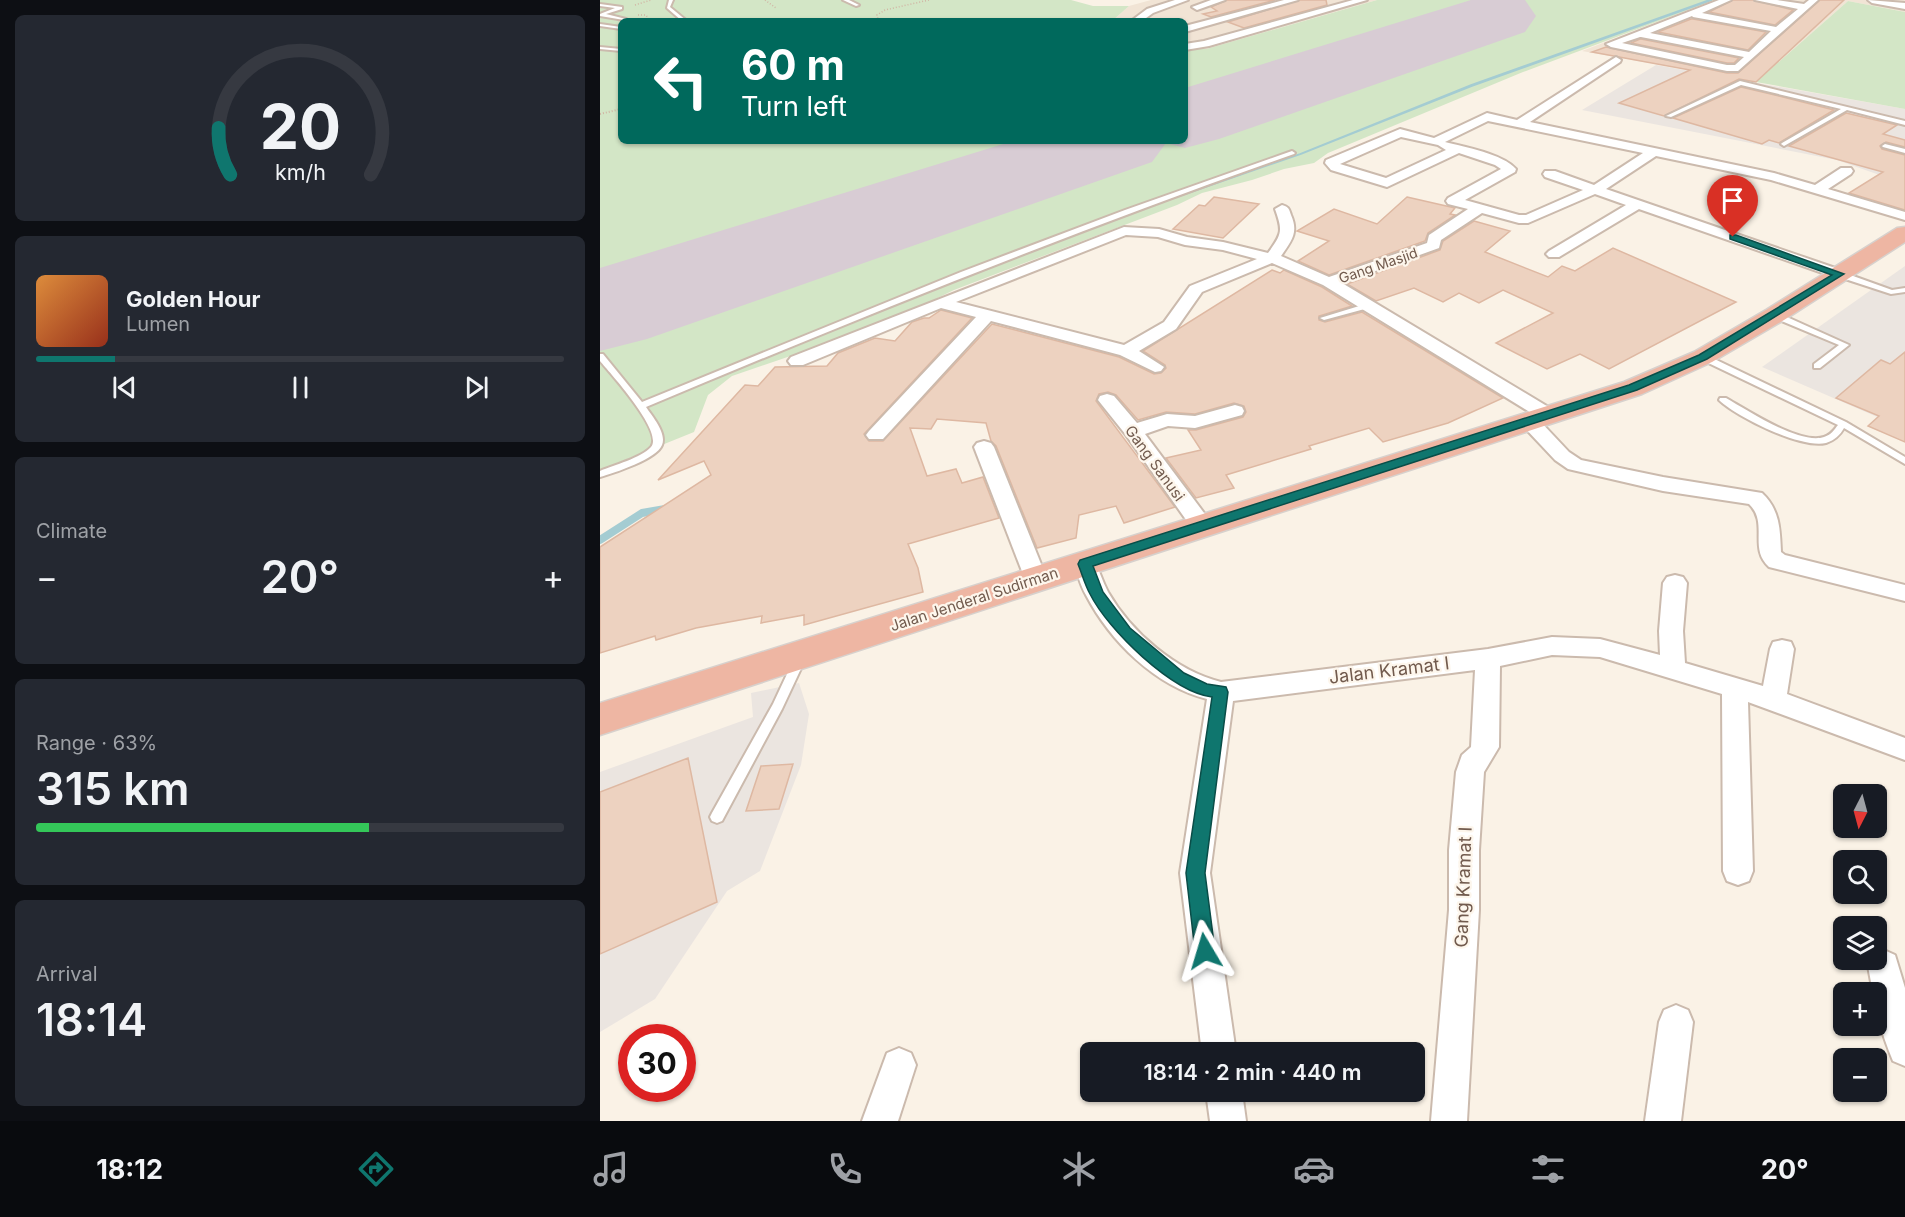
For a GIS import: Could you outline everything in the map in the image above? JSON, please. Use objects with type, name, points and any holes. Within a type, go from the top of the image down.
[{"type":"highway","name":"Jalan Jenderal Sudirman","points":[[600,719],[1633,387],[1703,357],[1775,315],[1904,231]]},
{"type":"street","points":[[1197,7],[1221,0]]},
{"type":"street","points":[[1188,25],[1294,0]]},
{"type":"street","points":[[1188,47],[1205,44],[1363,0]]},
{"type":"street","points":[[1727,0],[1611,44],[1731,69],[1738,68],[1750,55],[1758,41],[1779,30],[1810,4]]},
{"type":"street","points":[[1759,0],[1810,4]]},
{"type":"street","points":[[1872,0],[1905,6]]},
{"type":"street","points":[[1140,18],[1150,11],[1182,1],[1204,12],[1188,20]]},
{"type":"street","points":[[1714,5],[1737,9]]},
{"type":"street","points":[[1691,14],[1779,30]]},
{"type":"street","points":[[1781,17],[1792,18]]},
{"type":"street","points":[[1667,24],[1688,28]]},
{"type":"street","points":[[1640,34],[1750,55]]},
{"type":"street","points":[[1519,124],[1616,60]]},
{"type":"street","points":[[1435,142],[1483,118],[1519,124],[1655,151],[1818,189],[1904,231]]},
{"type":"street","points":[[1458,149],[1388,183],[1336,167],[1331,163],[1400,133],[1435,142],[1458,149],[1500,162],[1510,169],[1453,201],[1524,219],[1596,189],[1655,151]]},
{"type":"street","points":[[1774,177],[1790,168]]},
{"type":"street","points":[[1818,189],[1846,171]]},
{"type":"street","points":[[1550,174],[1839,274]]},
{"type":"street","points":[[1554,254],[1638,204]]},
{"type":"street","name":"Gang Masjid","points":[[1329,282],[1434,245],[1432,241],[1434,238],[1480,208]]},
{"type":"street","points":[[1126,351],[1176,320],[1187,299],[1196,289],[1272,258],[1287,237],[1289,226],[1282,209]]},
{"type":"street","points":[[796,361],[1124,231],[1159,233],[1185,241],[1239,249],[1272,258],[1329,282],[1369,305],[1539,419],[1562,456],[1575,465],[1663,484],[1755,498],[1764,505],[1767,513],[1770,555],[1777,561],[1855,583],[1905,593]]},
{"type":"street","points":[[940,303],[1126,351],[1155,367]]},
{"type":"street","points":[[876,435],[987,315]]},
{"type":"street","name":"Gang Sanusi","points":[[1107,400],[1133,431],[1202,526]]},
{"type":"street","points":[[1133,431],[1167,420],[1195,422],[1235,411]]},
{"type":"street","points":[[984,447],[1036,579]]},
{"type":"street","points":[[1085,564],[1097,594],[1125,632],[1178,678],[1204,690],[1221,692],[1196,873],[1218,1042]]},
{"type":"street","points":[[1673,669],[1671,631],[1675,583]]},
{"type":"street","name":"Jalan Kramat I","points":[[1221,692],[1488,659],[1552,646],[1600,648],[1630,655],[1773,700],[1905,749]]},
{"type":"street","points":[[1773,700],[1782,649]]},
{"type":"street","name":"Gang Kramat I","points":[[1449,1121],[1464,910],[1464,850],[1470,772],[1472,763],[1480,757],[1485,747],[1488,659]]},
{"type":"street","points":[[1736,689],[1738,871]]},
{"type":"street","points":[[1885,970],[1894,1018],[1905,1050]]},
{"type":"street","points":[[1663,1121],[1676,1022]]},
{"type":"street","points":[[880,1121],[899,1065]]},
{"type":"street","points":[[1225,1102],[1228,1121]]},
{"type":"lane","points":[[671,0],[668,7],[682,18]]},
{"type":"lane","points":[[845,0],[857,5]]},
{"type":"lane","points":[[600,5],[621,8],[601,15]]},
{"type":"lane","points":[[601,15],[618,18]]},
{"type":"lane","points":[[600,25],[618,28]]},
{"type":"lane","points":[[600,48],[618,50]]},
{"type":"lane","points":[[1670,116],[1740,83],[1905,123]]},
{"type":"lane","points":[[1784,144],[1847,108]]},
{"type":"lane","points":[[1886,146],[1905,151]]},
{"type":"lane","points":[[640,406],[826,327],[975,269],[1113,216],[1292,153]]},
{"type":"lane","points":[[1839,274],[1891,292],[1905,290]]},
{"type":"lane","points":[[1324,318],[1369,305]]},
{"type":"lane","points":[[1775,315],[1845,345],[1817,366]]},
{"type":"lane","points":[[600,356],[656,430],[658,445],[640,457],[600,474]]},
{"type":"lane","points":[[1703,357],[1843,424],[1905,461]]},
{"type":"lane","points":[[1723,400],[1775,429],[1805,440],[1821,441],[1834,437],[1843,424]]},
{"type":"lane","points":[[717,817],[778,706],[802,655]]},
{"type":"path","points":[[765,0],[776,8]]},
{"type":"path","points":[[878,18],[877,15],[885,10],[929,0]]},
{"type":"path","points":[[600,114],[618,110]]},
{"type":"shaded area","points":[[1151,0],[1377,0],[1206,49],[1188,49],[1188,18],[1115,18],[1129,6]]},
{"type":"shaded area","points":[[1715,0],[1905,0],[1905,12],[1848,1],[1756,82],[1582,51]]},
{"type":"shaded area","points":[[1656,65],[1905,109],[1905,184],[1837,160],[1582,110]]},
{"type":"shaded area","points":[[1905,266],[1905,429],[1762,367]]},
{"type":"shaded area","points":[[799,683],[809,714],[801,765],[760,871],[727,891],[655,999],[600,1032],[600,772],[753,717],[751,693]]},
{"type":"green space","points":[[600,0],[1071,0],[1093,6],[1129,6],[1115,18],[618,18],[618,144],[1059,144],[600,290]]},
{"type":"green space","points":[[1377,0],[1715,0],[1523,72],[1328,153],[1314,163],[1284,169],[1202,193],[1177,205],[954,290],[884,324],[732,376],[708,395],[694,432],[600,470],[600,333],[1156,144],[1188,144],[1188,133],[1517,21],[1477,11],[1188,103],[1188,49],[1206,49]]},
{"type":"green space","points":[[1848,1],[1905,12],[1905,109],[1756,82]]},
{"type":"water","points":[[1712,0],[1472,86],[1301,154],[1131,213],[846,324],[649,406],[842,324],[1130,213],[1300,154],[1471,85]]},
{"type":"building","points":[[1227,0],[1275,0],[1211,17],[1203,14],[1217,11],[1211,7]]},
{"type":"building","points":[[1300,0],[1326,0],[1327,5],[1244,28],[1228,22]]},
{"type":"building","points":[[1733,0],[1753,0],[1793,10],[1775,25],[1709,12]]},
{"type":"building","points":[[1820,0],[1844,0],[1756,82],[1739,79],[1664,116],[1619,103],[1690,70],[1592,52],[1606,47],[1727,73],[1738,73]]},
{"type":"building","points":[[1691,19],[1766,32],[1748,50],[1658,32]]},
{"type":"building","points":[[1640,39],[1739,58],[1734,63],[1727,63],[1631,43]]},
{"type":"building","points":[[1741,87],[1834,110],[1779,143],[1769,140],[1762,144],[1673,118]]},
{"type":"building","points":[[1846,113],[1897,125],[1883,134],[1905,140],[1905,147],[1886,142],[1880,146],[1882,149],[1905,155],[1905,210],[1849,193],[1883,172],[1789,146]]},
{"type":"building","points":[[1214,197],[1259,204],[1223,238],[1173,229],[1199,205],[1205,206]]},
{"type":"building","points":[[1407,197],[1455,208],[1450,214],[1455,215],[1428,233],[1425,241],[1329,275],[1298,261],[1329,241],[1297,231],[1334,209],[1377,224]]},
{"type":"building","points":[[1474,221],[1510,231],[1485,252],[1548,277],[1562,266],[1575,271],[1613,248],[1736,302],[1609,369],[1580,354],[1547,369],[1496,343],[1553,313],[1503,290],[1479,303],[1459,293],[1443,302],[1414,288],[1376,301],[1347,284],[1440,250],[1443,241]]},
{"type":"building","points":[[1272,270],[1280,273],[1284,270],[1322,287],[1352,306],[1319,316],[1319,320],[1325,322],[1362,312],[1503,398],[1448,423],[1383,442],[1369,428],[1309,446],[1311,449],[1226,475],[1234,488],[1196,498],[1166,458],[1201,450],[1188,430],[1196,430],[1243,417],[1246,412],[1244,406],[1234,403],[1195,414],[1166,412],[1138,420],[1116,395],[1108,392],[1099,394],[1096,401],[1175,507],[1124,523],[1116,506],[1079,515],[1076,538],[1037,548],[996,446],[991,441],[986,423],[937,419],[931,429],[910,428],[927,476],[956,469],[962,483],[983,477],[999,518],[908,544],[918,568],[923,592],[804,625],[804,615],[761,623],[762,616],[696,628],[656,640],[655,636],[600,653],[600,547],[711,475],[704,461],[658,480],[745,385],[758,386],[775,367],[827,366],[838,353],[875,338],[895,341],[912,322],[929,318],[941,310],[972,318],[864,434],[869,441],[883,441],[992,324],[1119,357],[1154,374],[1161,373],[1166,368],[1165,365],[1143,351]]},
{"type":"building","points":[[1905,352],[1905,442],[1868,426],[1879,416],[1836,398],[1881,360],[1890,364]]},
{"type":"building","points":[[688,758],[717,902],[600,954],[600,792]]},
{"type":"building","points":[[793,764],[779,809],[746,811],[761,766]]},
{"type":"waterway","points":[[600,540],[642,513],[671,508]]},
{"type":"runway","points":[[1188,118],[1498,16]]},
{"type":"runway","points":[[600,311],[1108,144]]},
{"type":"route","points":[[1205,951],[1196,873],[1221,692],[1204,690],[1178,678],[1125,632],[1097,594],[1085,564],[1633,387],[1703,357],[1839,274],[1733,237]]}]
